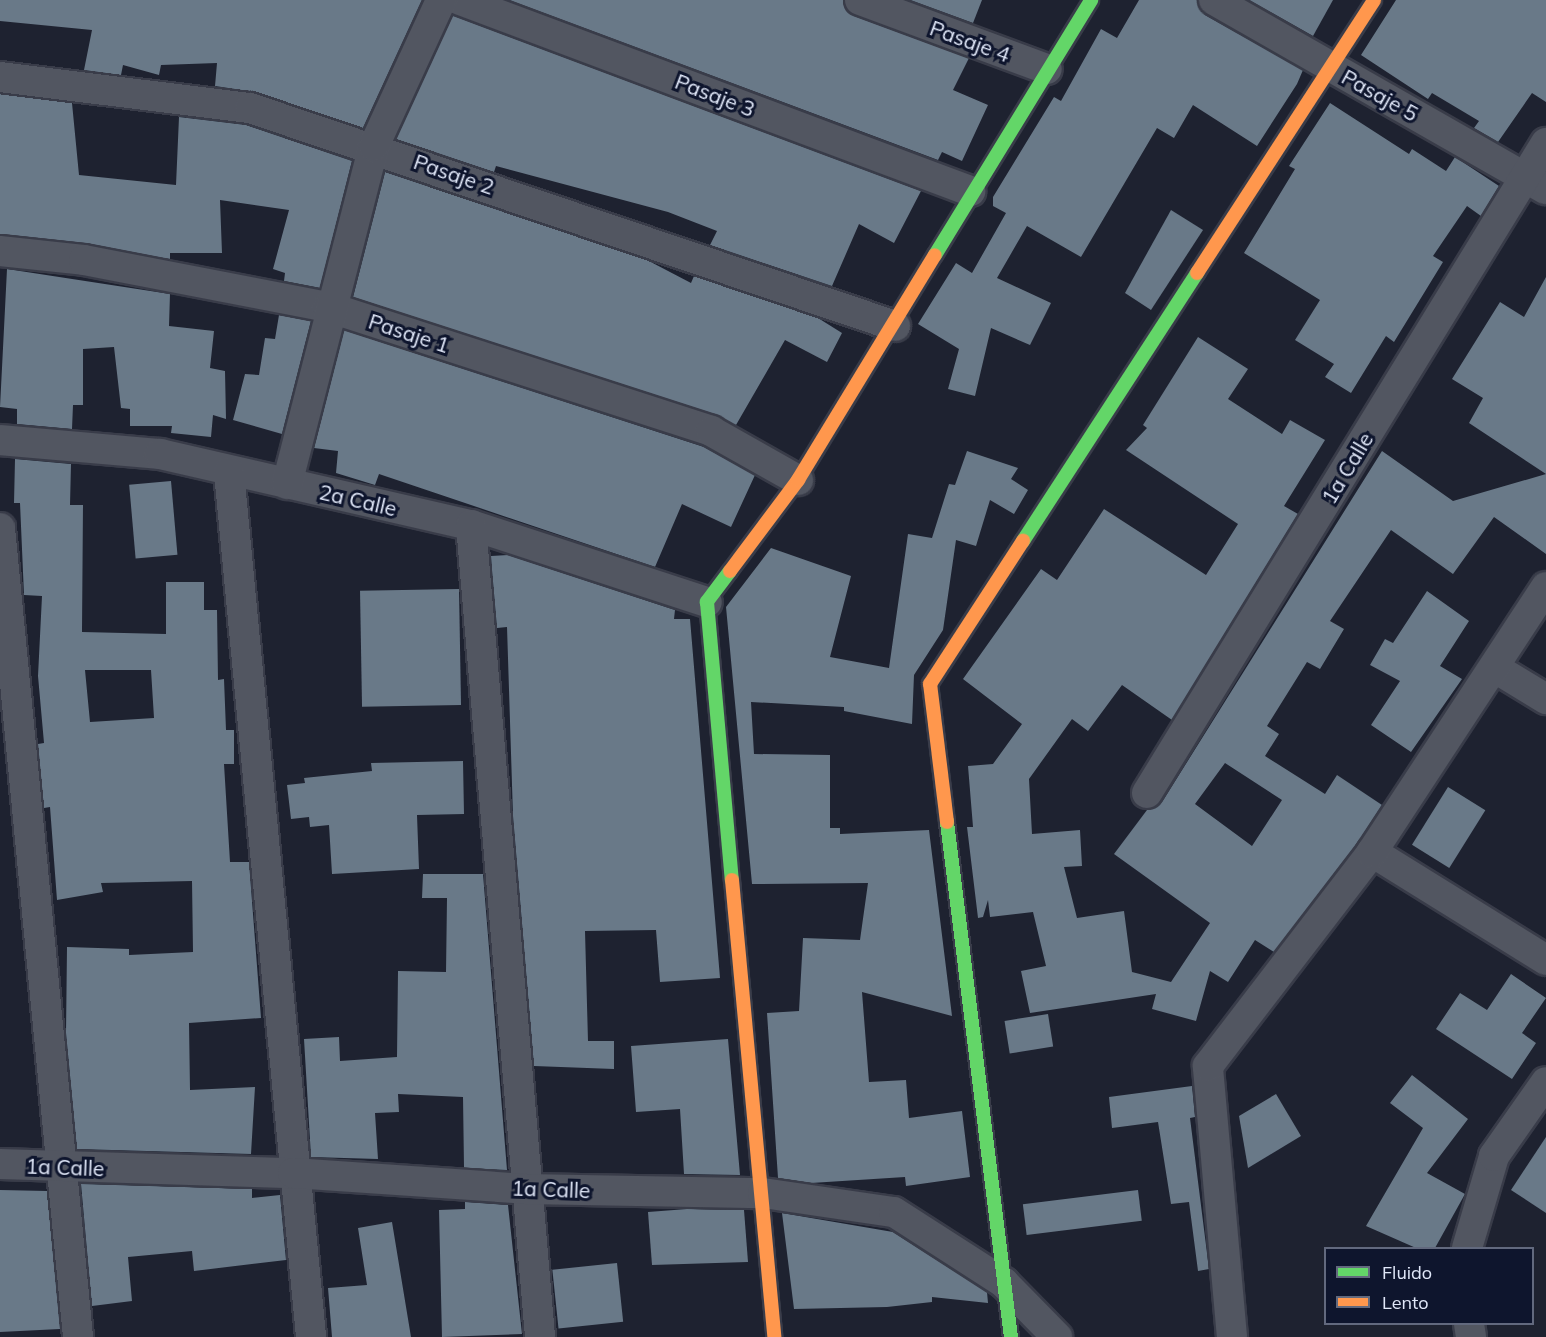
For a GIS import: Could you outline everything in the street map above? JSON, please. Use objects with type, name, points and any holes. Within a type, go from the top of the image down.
[{"type":"street","points":[[287,484],[328,307],[374,146],[441,0]]},
{"type":"street","name":"Pasaje 3","points":[[460,0],[970,191]]},
{"type":"street","name":"Pasaje 4","points":[[860,0],[1047,69]]},
{"type":"street","points":[[774,1337],[707,602],[798,480],[895,326],[970,191],[1091,0]]},
{"type":"street","name":"Pasaje 5","points":[[1214,0],[1536,182]]},
{"type":"street","points":[[1011,1337],[930,684],[1374,0]]},
{"type":"street","name":"Pasaje 2","points":[[0,77],[250,108],[374,146],[895,326]]},
{"type":"street","name":"1a Calle","points":[[1148,793],[1536,182],[1546,143]]},
{"type":"street","name":"Pasaje 1","points":[[0,251],[84,260],[328,307],[711,431],[798,480]]},
{"type":"street","name":"2a Calle","points":[[0,440],[160,454],[229,472],[471,525],[707,602]]},
{"type":"street","points":[[229,472],[293,1173],[311,1337]]},
{"type":"street","points":[[471,525],[525,1189],[540,1337]]},
{"type":"street","points":[[0,528],[78,1337]]},
{"type":"street","points":[[1232,1337],[1208,1066],[1372,852],[1495,668],[1546,586]]},
{"type":"street","points":[[1495,668],[1546,699]]},
{"type":"street","points":[[1372,852],[1546,960]]},
{"type":"street","points":[[1467,1247],[1494,1156],[1546,1082]]},
{"type":"street","name":"1a Calle","points":[[0,1164],[293,1173],[525,1189],[762,1193],[894,1212],[1004,1284],[1057,1337]]},
{"type":"building","points":[[0,0],[422,0],[363,128],[255,92],[215,86],[217,63],[161,65],[159,75],[123,65],[121,75],[84,70],[92,30],[0,21]]},
{"type":"building","points":[[509,0],[843,0],[854,16],[969,58],[953,90],[988,105],[962,161],[942,152],[938,160]]},
{"type":"building","points":[[910,0],[982,0],[973,23]]},
{"type":"building","points":[[1139,0],[1197,0],[1205,15],[1303,70],[1297,84],[1257,146],[1193,105],[1174,138],[1157,128],[1081,257],[1027,226],[997,278],[1051,303],[1030,345],[991,328],[975,396],[948,389],[959,349],[918,324],[956,263],[972,273],[1006,213],[993,206],[993,197],[1054,97],[1061,101],[1101,29],[1117,38]]},
{"type":"building","points":[[1249,0],[1333,0],[1313,36]]},
{"type":"building","points":[[1396,0],[1546,0],[1546,102],[1532,93],[1498,142],[1474,128],[1479,121],[1432,93],[1428,99],[1361,55]]},
{"type":"building","points":[[453,15],[921,191],[894,243],[859,224],[832,286],[710,245],[717,231],[668,212],[496,166],[494,172],[396,139]]},
{"type":"building","points":[[0,94],[72,103],[79,175],[176,185],[179,117],[246,125],[352,161],[320,288],[284,281],[285,273],[273,269],[289,210],[220,200],[222,253],[170,253],[170,259],[0,234]]},
{"type":"building","points":[[1330,103],[1409,154],[1412,149],[1446,171],[1455,157],[1499,186],[1481,216],[1467,206],[1433,256],[1443,262],[1394,342],[1386,336],[1351,393],[1325,377],[1334,364],[1295,340],[1320,300],[1244,253],[1295,169],[1289,166]]},
{"type":"building","points":[[385,172],[647,260],[691,283],[694,276],[818,318],[842,333],[827,362],[785,340],[736,425],[353,297]]},
{"type":"building","points":[[1171,210],[1203,230],[1151,310],[1125,293]]},
{"type":"building","points":[[7,269],[170,294],[169,326],[214,331],[210,368],[225,371],[226,419],[213,415],[211,437],[171,433],[172,426],[130,426],[130,409],[121,408],[114,347],[83,349],[83,405],[73,405],[72,429],[17,424],[17,409],[0,407]]},
{"type":"building","points":[[1546,277],[1546,474],[1469,423],[1483,398],[1452,379],[1500,302],[1524,317]]},
{"type":"building","points":[[279,315],[311,321],[282,434],[233,420],[245,374],[259,375],[265,338],[275,339]]},
{"type":"building","points":[[344,330],[704,447],[755,475],[731,527],[682,504],[655,567],[379,474],[375,485],[336,473],[338,451],[314,448]]},
{"type":"building","points":[[1198,337],[1248,369],[1228,399],[1282,434],[1290,420],[1325,440],[1284,506],[1298,514],[1172,720],[1122,685],[1088,731],[1072,719],[1029,779],[1032,834],[1080,830],[1082,866],[1064,867],[1077,918],[1124,911],[1132,972],[1171,982],[1210,923],[1114,854],[1147,810],[1162,802],[1382,451],[1453,501],[1546,474],[1546,554],[1494,517],[1453,574],[1391,530],[1330,621],[1344,629],[1320,669],[1307,662],[1267,726],[1279,734],[1265,756],[1325,794],[1337,775],[1382,805],[1358,842],[1274,952],[1255,940],[1228,982],[1210,971],[1196,1021],[1152,1009],[1156,994],[1030,1013],[1021,971],[1046,966],[1033,912],[990,917],[988,900],[983,917],[978,918],[967,827],[973,827],[968,766],[993,764],[1022,724],[963,679],[1041,569],[1057,580],[1104,509],[1206,575],[1238,524],[1126,450],[1147,428],[1143,425]],"holes":[[[1225,763],[1282,800],[1252,846],[1195,804]]]},
{"type":"building","points":[[967,451],[1018,468],[1011,479],[1028,490],[1014,514],[990,500],[976,546],[956,540],[943,630],[914,675],[912,724],[844,711],[844,707],[751,702],[754,754],[830,755],[830,828],[840,828],[840,834],[929,830],[952,1016],[862,992],[869,1082],[906,1080],[909,1118],[962,1111],[970,1177],[906,1186],[905,1177],[811,1183],[778,1178],[767,1013],[799,1011],[803,938],[860,940],[868,883],[752,884],[726,607],[771,548],[851,576],[830,657],[889,668],[908,534],[932,538],[949,484],[955,485]]},
{"type":"building","points":[[15,459],[71,464],[70,505],[83,505],[82,632],[166,634],[166,582],[204,582],[204,610],[217,610],[218,680],[224,679],[226,730],[234,730],[234,764],[224,764],[230,862],[249,862],[261,1018],[189,1023],[190,1090],[255,1087],[251,1154],[77,1149],[66,1033],[67,947],[129,949],[129,955],[193,952],[192,881],[101,883],[103,892],[57,900],[50,807],[44,808],[38,744],[44,743],[38,676],[42,596],[24,595],[20,503],[14,503]],"holes":[[[85,670],[151,670],[154,718],[90,722]]]},
{"type":"building","points":[[171,481],[177,555],[136,558],[129,485]]},
{"type":"building","points":[[508,555],[675,610],[674,619],[690,619],[720,978],[660,982],[656,930],[585,931],[588,1041],[614,1041],[614,1069],[534,1066],[513,816],[507,627],[497,628],[491,556]]},
{"type":"building","points":[[459,589],[461,705],[362,707],[360,591]]},
{"type":"building","points":[[1427,591],[1469,621],[1440,666],[1462,679],[1411,752],[1371,725],[1400,681],[1370,665],[1385,639],[1393,643]]},
{"type":"building","points":[[463,761],[464,814],[417,815],[419,869],[332,874],[329,825],[310,827],[309,817],[291,819],[287,785],[305,783],[304,778],[372,771],[371,763]]},
{"type":"building","points":[[1448,787],[1485,810],[1449,868],[1412,845]]},
{"type":"building","points":[[423,874],[483,874],[507,1170],[464,1168],[463,1097],[398,1094],[399,1112],[375,1113],[378,1159],[311,1157],[304,1039],[339,1037],[340,1061],[397,1057],[398,971],[446,972],[447,898],[422,898]]},
{"type":"building","points":[[1511,974],[1546,998],[1522,1033],[1536,1043],[1512,1079],[1436,1029],[1460,993],[1487,1010]]},
{"type":"building","points":[[1048,1014],[1053,1047],[1010,1053],[1005,1021]]},
{"type":"building","points":[[728,1039],[740,1175],[684,1174],[680,1109],[636,1112],[631,1046]]},
{"type":"building","points":[[1412,1075],[1468,1119],[1427,1173],[1465,1194],[1436,1247],[1414,1247],[1366,1226],[1423,1128],[1390,1103]]},
{"type":"building","points":[[1192,1086],[1195,1117],[1190,1118],[1209,1269],[1198,1271],[1189,1202],[1171,1204],[1158,1122],[1112,1128],[1109,1097]]},
{"type":"building","points":[[1276,1094],[1301,1136],[1248,1168],[1239,1116]]},
{"type":"building","points":[[1546,1137],[1546,1213],[1511,1190]]},
{"type":"building","points":[[81,1184],[252,1189],[252,1198],[280,1195],[286,1260],[194,1271],[192,1251],[128,1257],[132,1301],[92,1306]]},
{"type":"building","points":[[0,1190],[47,1191],[60,1329],[0,1332]]},
{"type":"building","points":[[1138,1190],[1142,1221],[1027,1235],[1023,1204]]},
{"type":"building","points":[[465,1202],[508,1205],[522,1334],[442,1337],[439,1210],[465,1209]]},
{"type":"building","points":[[687,1209],[744,1210],[748,1262],[652,1265],[648,1212]]},
{"type":"building","points":[[782,1213],[893,1232],[987,1292],[988,1303],[932,1297],[932,1302],[887,1307],[794,1309]]},
{"type":"building","points":[[392,1222],[411,1337],[332,1337],[328,1288],[367,1285],[358,1228]]},
{"type":"building","points":[[617,1263],[623,1322],[559,1328],[552,1270]]},
{"type":"traffic: fast","points":[[935,255],[1091,0]]},
{"type":"traffic: fast","points":[[1023,541],[1197,273]]},
{"type":"traffic: fast","points":[[730,571],[707,602],[732,880]]},
{"type":"traffic: fast","points":[[947,822],[1011,1337]]},
{"type":"traffic: slow","points":[[1197,273],[1374,0]]},
{"type":"traffic: slow","points":[[730,571],[798,480],[935,255]]},
{"type":"traffic: slow","points":[[947,822],[930,684],[1023,541]]},
{"type":"traffic: slow","points":[[732,880],[774,1337]]}]
